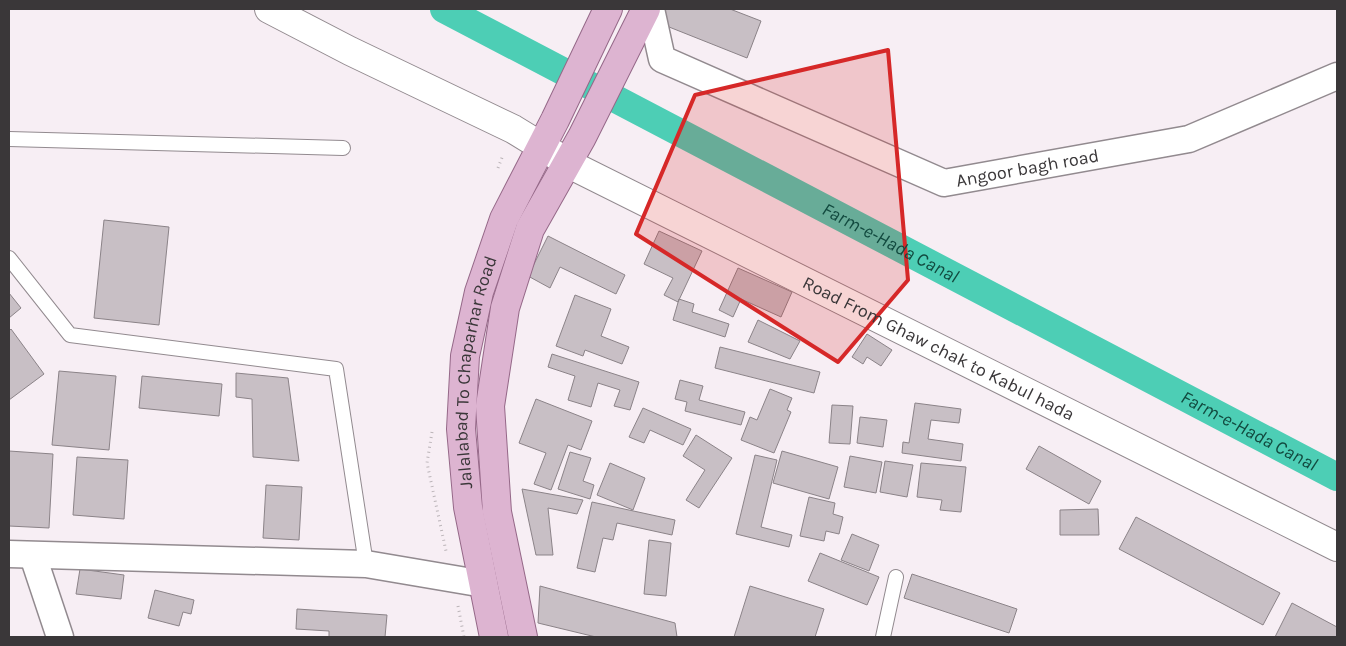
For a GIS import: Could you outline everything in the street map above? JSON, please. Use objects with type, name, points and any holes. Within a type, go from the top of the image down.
[{"type":"main road","name":"Jalalabad To Chaparhar Road","points":[[494,637],[468,507],[461,429],[465,356],[480,292],[504,219],[555,120],[607,11]]},
{"type":"main road","name":"Jalalabad To Chaparhar Road","points":[[523,637],[497,512],[490,406],[505,308],[530,229],[582,136],[640,20]]},
{"type":"street","name":"Road From Ghaw chak to Kabul hada","points":[[269,9],[350,51],[513,129],[567,163],[1337,548]]},
{"type":"street","name":"Angoor bagh road","points":[[651,9],[662,59],[944,183],[1189,138],[1337,76]]},
{"type":"street","points":[[60,637],[21,555],[366,564],[484,584]]},
{"type":"lane","points":[[9,139],[342,148]]},
{"type":"lane","points":[[9,258],[70,335],[336,369],[366,564]]},
{"type":"lane","points":[[883,637],[896,576]]},
{"type":"highlighted area","points":[[888,50],[908,280],[838,362],[636,234],[695,95]]},
{"type":"building","points":[[664,9],[730,9],[761,21],[747,58],[659,23]]},
{"type":"building","points":[[104,220],[169,227],[159,325],[94,318]]},
{"type":"building","points":[[659,231],[702,251],[678,302],[664,295],[673,278],[644,264]]},
{"type":"building","points":[[548,236],[625,275],[616,294],[560,267],[550,288],[528,276]]},
{"type":"building","points":[[738,268],[792,292],[781,317],[741,299],[733,317],[719,310]]},
{"type":"building","points":[[9,293],[21,308],[9,318]]},
{"type":"building","points":[[575,295],[611,309],[601,336],[629,347],[622,364],[585,350],[583,356],[556,346]]},
{"type":"building","points":[[679,299],[694,304],[692,312],[729,324],[725,337],[673,320]]},
{"type":"building","points":[[758,320],[800,341],[790,359],[748,342]]},
{"type":"building","points":[[11,329],[44,374],[9,400],[9,331]]},
{"type":"building","points":[[867,334],[892,350],[881,366],[867,357],[863,364],[852,357]]},
{"type":"building","points":[[720,347],[820,372],[814,393],[715,368]]},
{"type":"building","points":[[552,354],[639,382],[630,410],[614,406],[620,390],[598,383],[591,407],[568,400],[575,376],[548,367]]},
{"type":"building","points":[[59,371],[116,376],[109,450],[52,445]]},
{"type":"building","points":[[236,373],[288,378],[299,461],[253,457],[252,399],[236,397]]},
{"type":"building","points":[[142,376],[222,384],[219,416],[139,408]]},
{"type":"building","points":[[680,380],[703,386],[699,400],[745,412],[741,425],[685,411],[687,402],[675,399]]},
{"type":"building","points":[[770,389],[792,398],[787,410],[791,412],[774,453],[741,440],[750,417],[757,420]]},
{"type":"building","points":[[536,399],[592,421],[581,450],[568,445],[551,490],[534,484],[546,453],[519,443]]},
{"type":"building","points":[[915,403],[961,409],[959,423],[931,420],[928,439],[963,444],[961,461],[902,453],[903,442],[909,443]]},
{"type":"building","points":[[832,405],[853,406],[850,444],[829,443]]},
{"type":"building","points":[[643,408],[691,429],[683,445],[650,430],[644,443],[629,437]]},
{"type":"building","points":[[860,417],[887,420],[883,447],[857,443]]},
{"type":"building","points":[[696,435],[732,458],[699,508],[686,500],[705,470],[683,456]]},
{"type":"building","points":[[1039,446],[1101,481],[1089,504],[1026,469]]},
{"type":"building","points":[[9,451],[53,454],[49,528],[9,526]]},
{"type":"building","points":[[782,451],[838,467],[829,499],[773,483]]},
{"type":"building","points":[[570,452],[591,458],[583,481],[594,485],[590,499],[558,489]]},
{"type":"building","points":[[755,455],[777,460],[761,527],[792,535],[789,547],[736,534]]},
{"type":"building","points":[[850,456],[882,462],[876,493],[844,487]]},
{"type":"building","points":[[77,457],[128,460],[124,519],[73,515]]},
{"type":"building","points":[[885,461],[913,465],[907,497],[880,492]]},
{"type":"building","points":[[610,463],[645,478],[633,510],[597,495]]},
{"type":"building","points":[[921,463],[966,467],[961,512],[940,510],[942,500],[917,497]]},
{"type":"building","points":[[266,485],[302,487],[299,540],[263,538]]},
{"type":"building","points":[[522,489],[583,500],[577,514],[548,508],[553,555],[536,555]]},
{"type":"building","points":[[809,497],[835,503],[833,514],[843,517],[839,534],[826,531],[824,541],[800,536]]},
{"type":"building","points":[[592,502],[675,520],[672,535],[617,523],[613,540],[603,538],[595,572],[577,568]]},
{"type":"building","points":[[1098,509],[1099,535],[1060,535],[1060,510]]},
{"type":"building","points":[[1136,517],[1280,593],[1263,625],[1119,549]]},
{"type":"building","points":[[852,534],[879,545],[869,571],[841,560]]},
{"type":"building","points":[[649,540],[671,543],[666,596],[644,594]]},
{"type":"building","points":[[820,553],[879,577],[867,605],[808,581]]},
{"type":"building","points":[[80,569],[124,575],[121,599],[76,594]]},
{"type":"building","points":[[912,574],[1017,609],[1009,633],[904,598]]},
{"type":"building","points":[[540,586],[675,623],[677,637],[596,637],[538,623]]},
{"type":"building","points":[[750,586],[824,609],[815,637],[734,637]]},
{"type":"building","points":[[155,590],[194,600],[191,614],[183,612],[179,626],[148,618]]},
{"type":"building","points":[[1292,603],[1337,627],[1337,637],[1275,637]]},
{"type":"building","points":[[297,609],[387,615],[385,637],[329,637],[329,631],[296,629]]},
{"type":"waterway","name":"Farm-e-Hada Canal","points":[[444,9],[1337,477]]}]
